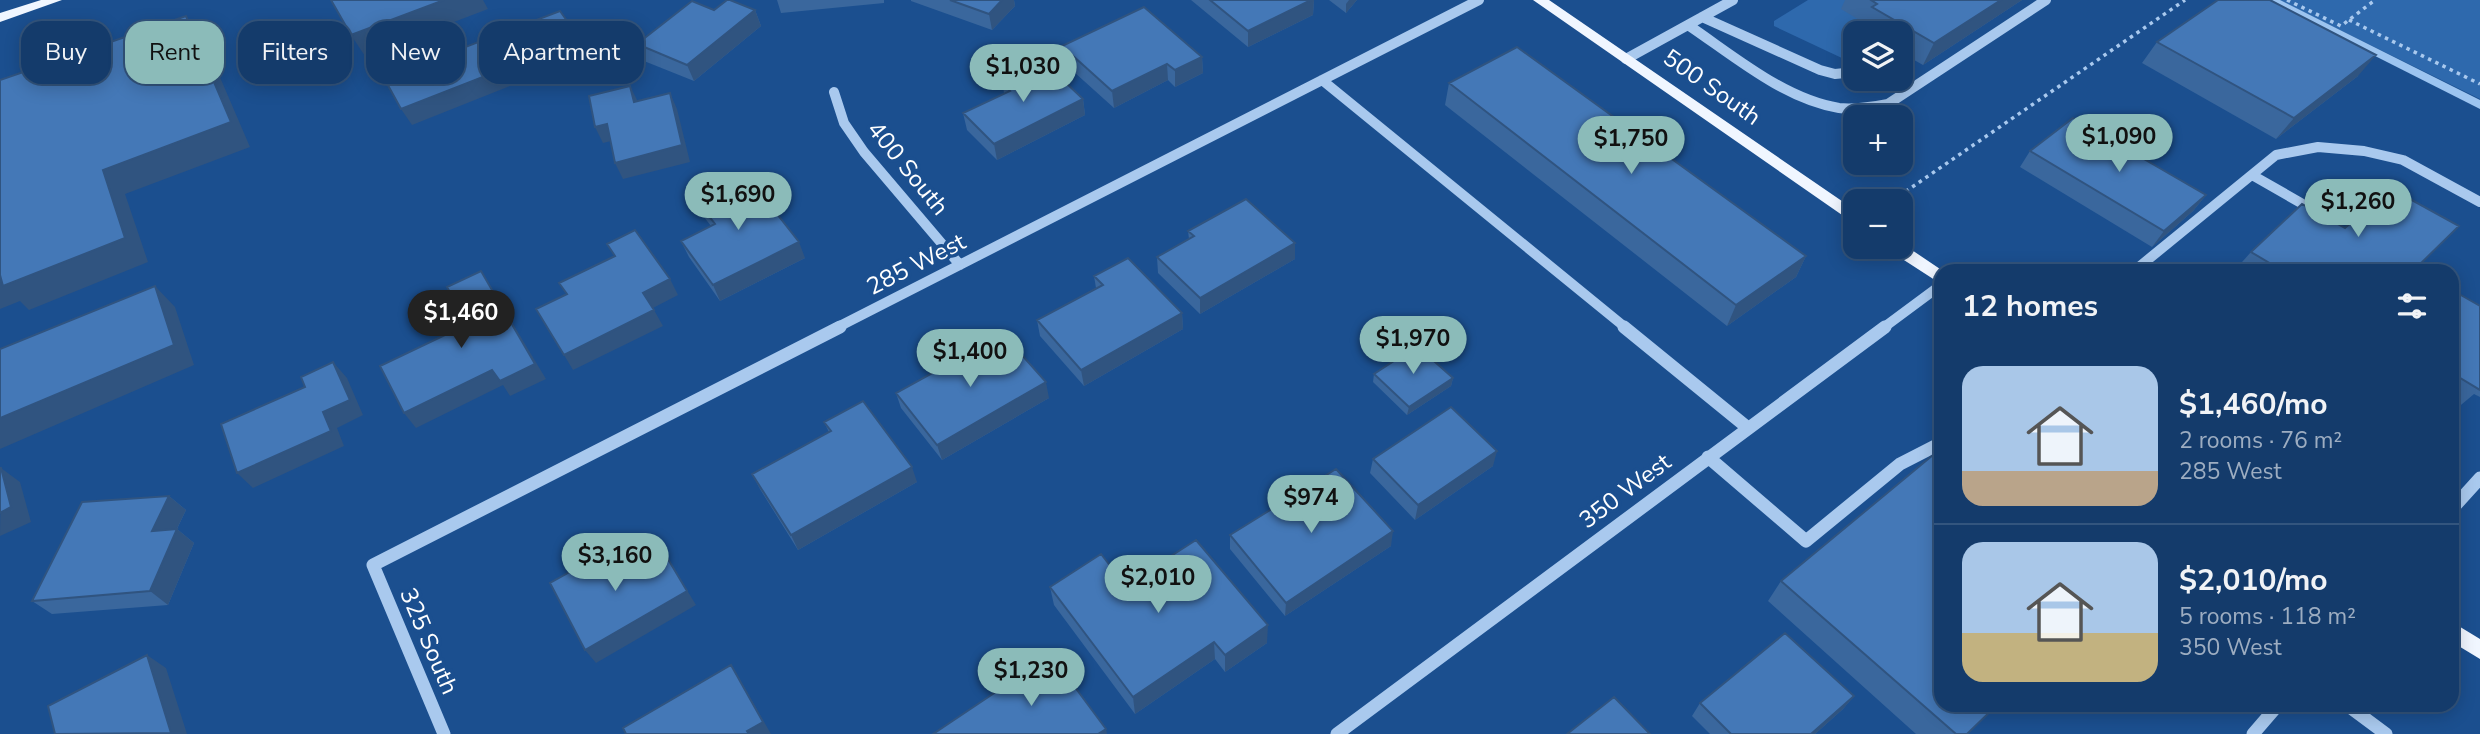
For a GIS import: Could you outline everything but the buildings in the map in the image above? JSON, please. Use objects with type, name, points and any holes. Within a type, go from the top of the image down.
[{"type":"main road","points":[[0,18],[55,0]]},
{"type":"main road","name":"500 South","points":[[1540,0],[1843,210]]},
{"type":"main road","points":[[1913,259],[1934,273]]},
{"type":"main road","points":[[2459,636],[2480,650]]},
{"type":"street","name":"285 West","points":[[373,565],[1479,0]]},
{"type":"street","points":[[1626,60],[1733,0]]},
{"type":"street","points":[[1688,25],[1816,102],[1840,108],[1866,108],[1888,104],[2046,0]]},
{"type":"street","points":[[1702,17],[1820,71],[1843,73]]},
{"type":"street","points":[[1322,80],[1748,428]]},
{"type":"street","name":"400 South","points":[[834,92],[844,123],[864,152],[960,265]]},
{"type":"street","points":[[2143,264],[2276,155],[2318,147],[2364,151],[2403,160],[2480,202]]},
{"type":"street","points":[[2252,175],[2323,216]]},
{"type":"street","name":"350 West","points":[[1337,734],[1934,290]]},
{"type":"street","points":[[1708,457],[1806,541],[1900,464],[1934,447]]},
{"type":"street","points":[[2459,497],[2480,478]]},
{"type":"street","name":"325 South","points":[[373,565],[444,734]]},
{"type":"street","points":[[2253,734],[2272,712]]},
{"type":"street","points":[[2356,712],[2386,734]]},
{"type":"path","points":[[1909,189],[2185,0]]},
{"type":"path","points":[[2287,0],[2341,26],[2375,0]]},
{"type":"path","points":[[2349,20],[2480,84]]},
{"type":"shaded area","points":[[1808,0],[1855,0],[1866,21],[1843,21],[1843,59],[1774,26],[1774,21]]},
{"type":"shaded area","points":[[2279,0],[2480,0],[2480,99]]},
{"type":"waterway","points":[[2270,0],[2480,105]]}]
